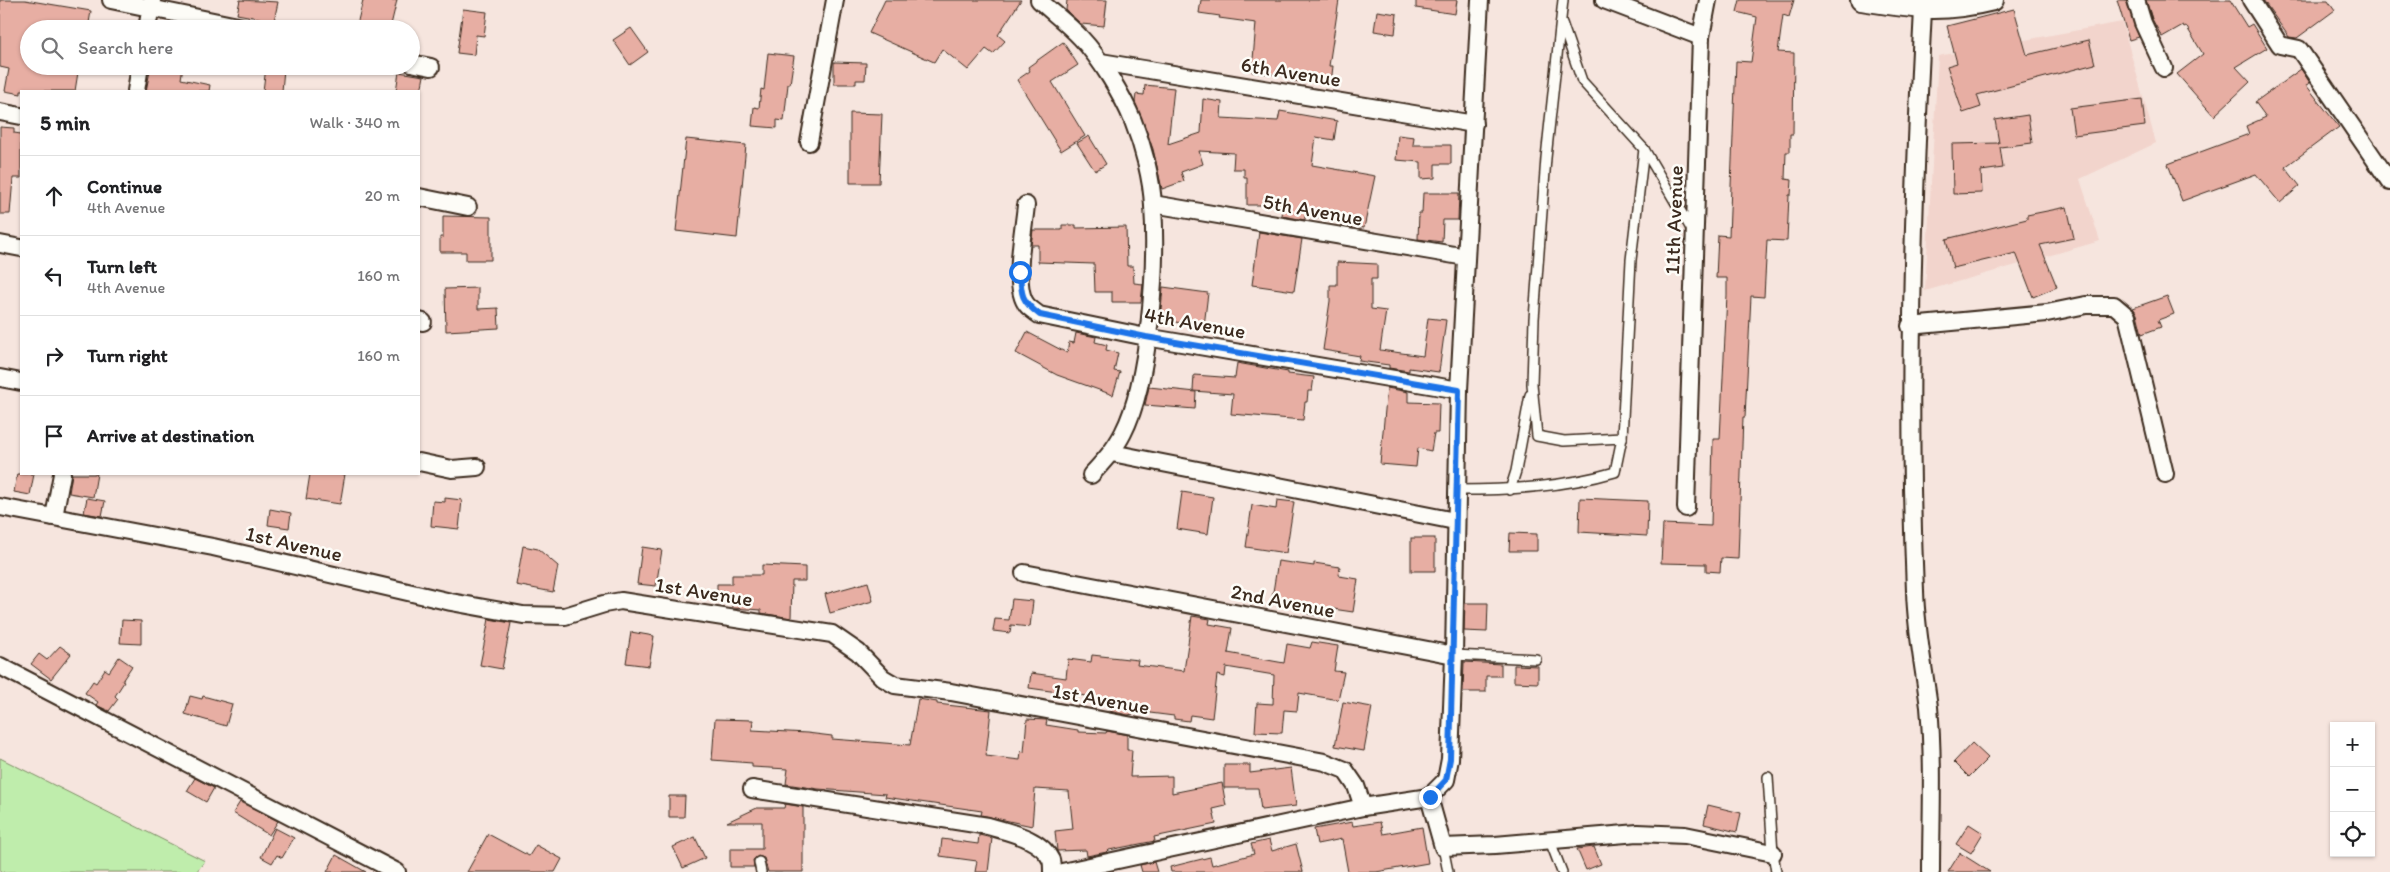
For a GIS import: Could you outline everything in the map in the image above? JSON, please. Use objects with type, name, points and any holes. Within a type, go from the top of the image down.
[{"type":"street","points":[[111,0],[151,4],[216,20]]},
{"type":"street","points":[[809,142],[835,0]]},
{"type":"street","points":[[1039,0],[1081,38],[1101,62],[1133,121],[1146,165],[1153,204],[1153,284],[1146,337],[1132,413],[1124,433],[1112,452],[1091,475]]},
{"type":"street","points":[[1062,872],[1363,807],[1430,797],[1446,780],[1450,759],[1454,655],[1459,390],[1480,0]]},
{"type":"street","points":[[1604,0],[1700,37]]},
{"type":"street","name":"11th Avenue","points":[[1686,508],[1700,37],[1708,0]]},
{"type":"street","points":[[1861,0],[1920,9],[1965,7],[1993,0]]},
{"type":"street","points":[[2136,0],[2143,22],[2164,68]]},
{"type":"street","points":[[2252,0],[2280,45],[2299,49],[2390,182]]},
{"type":"street","points":[[148,20],[151,4]]},
{"type":"street","points":[[1920,9],[1910,326],[1915,594],[1920,649],[1929,707],[1932,759],[1931,872]]},
{"type":"street","name":"6th Avenue","points":[[1101,62],[1474,124]]},
{"type":"street","points":[[420,65],[432,67]]},
{"type":"street","points":[[136,90],[139,75]]},
{"type":"street","points":[[0,112],[20,116]]},
{"type":"street","points":[[420,197],[468,207]]},
{"type":"street","name":"5th Avenue","points":[[1153,204],[1466,257]]},
{"type":"street","name":"4th Avenue","points":[[1026,206],[1020,272],[1021,292],[1026,305],[1040,315],[1146,337],[1459,390]]},
{"type":"street","points":[[0,244],[20,248]]},
{"type":"street","points":[[1910,326],[2047,313],[2086,305],[2114,305],[2126,316],[2164,474]]},
{"type":"street","points":[[0,378],[20,382]]},
{"type":"street","points":[[1112,452],[1456,521]]},
{"type":"street","points":[[420,462],[452,469],[477,467]]},
{"type":"street","points":[[54,517],[62,475]]},
{"type":"street","name":"1st Avenue","points":[[0,507],[214,547],[451,602],[523,615],[565,616],[604,604],[621,601],[832,634],[858,652],[883,678],[895,685],[951,692],[1325,762],[1345,770],[1356,786],[1363,807]]},
{"type":"street","name":"2nd Avenue","points":[[1024,573],[1454,655]]},
{"type":"street","points":[[0,666],[397,872]]},
{"type":"street","points":[[752,789],[988,826],[1018,834],[1040,848],[1051,860],[1052,872]]},
{"type":"street","points":[[1430,797],[1443,847],[1550,841],[1638,833],[1685,834],[1773,853]]},
{"type":"lane","points":[[1510,490],[1516,472],[1532,384],[1546,158],[1563,0]]},
{"type":"lane","points":[[1561,20],[1582,81],[1644,149],[1694,234]]},
{"type":"lane","points":[[1458,490],[1510,490],[1592,479],[1615,472],[1622,438],[1631,260],[1644,149]]},
{"type":"lane","points":[[1532,384],[1537,436],[1564,441],[1622,438]]},
{"type":"lane","name":"2nd Avenue","points":[[1454,655],[1536,659]]},
{"type":"lane","points":[[1768,776],[1776,872]]},
{"type":"lane","points":[[1550,841],[1562,872]]},
{"type":"lane","points":[[1443,847],[1448,872]]},
{"type":"lane","points":[[759,862],[761,872]]},
{"type":"shaded area","points":[[2122,22],[2156,143],[2080,179],[2100,241],[1925,291],[1938,56]]},
{"type":"green space","points":[[0,758],[205,861],[196,872],[0,872]]},
{"type":"building","points":[[0,0],[25,0],[91,11],[90,20],[20,20],[20,75],[78,75],[75,90],[20,90],[20,94],[5,91],[9,69],[0,67]]},
{"type":"building","points":[[240,0],[278,2],[274,20],[237,14]]},
{"type":"building","points":[[363,0],[397,0],[392,20],[358,20]]},
{"type":"building","points":[[885,0],[1021,0],[998,35],[1005,41],[993,54],[986,49],[968,70],[942,49],[934,62],[869,33]]},
{"type":"building","points":[[1067,0],[1107,0],[1104,26],[1081,24],[1066,10]]},
{"type":"building","points":[[1201,0],[1339,0],[1329,66],[1333,66],[1331,83],[1290,81],[1291,76],[1252,72],[1256,23],[1199,13]]},
{"type":"building","points":[[1416,0],[1457,0],[1455,14],[1416,8]]},
{"type":"building","points":[[1740,0],[1794,0],[1789,17],[1783,15],[1778,52],[1794,53],[1793,134],[1790,134],[1790,152],[1786,152],[1785,179],[1792,180],[1791,195],[1789,195],[1787,241],[1767,240],[1764,297],[1751,296],[1745,417],[1743,417],[1738,559],[1721,558],[1720,572],[1706,571],[1706,564],[1661,563],[1663,524],[1711,526],[1713,439],[1720,439],[1727,295],[1727,278],[1716,278],[1718,235],[1729,236],[1736,61],[1751,62],[1757,17],[1737,12]]},
{"type":"building","points":[[2117,0],[2126,0],[2139,37],[2129,40]]},
{"type":"building","points":[[2146,0],[2230,0],[2247,27],[2252,24],[2267,48],[2236,67],[2250,82],[2214,116],[2177,74],[2203,54],[2186,26],[2184,27],[2183,25],[2162,37],[2152,19]]},
{"type":"building","points":[[2263,0],[2328,0],[2335,10],[2297,38],[2289,37]]},
{"type":"building","points":[[463,9],[487,12],[484,36],[476,35],[474,55],[457,53]]},
{"type":"building","points":[[2014,9],[2027,55],[2089,40],[2095,64],[1977,95],[1981,107],[1963,113],[1947,66],[1957,63],[1947,26]]},
{"type":"building","points":[[1377,11],[1397,14],[1395,34],[1374,31]]},
{"type":"building","points":[[631,28],[648,52],[630,65],[613,40]]},
{"type":"building","points":[[1063,42],[1078,65],[1052,82],[1085,136],[1061,151],[1017,80],[1030,71],[1028,67]]},
{"type":"building","points":[[768,53],[794,56],[790,84],[788,84],[784,121],[777,120],[777,128],[752,126],[754,107],[759,108],[761,89],[764,90]]},
{"type":"building","points":[[834,62],[866,63],[865,80],[856,80],[856,84],[834,84]]},
{"type":"building","points":[[2301,69],[2310,83],[2306,85],[2339,127],[2285,167],[2300,186],[2280,203],[2256,174],[2182,201],[2168,164],[2249,134],[2246,126],[2266,117],[2255,102]]},
{"type":"building","points":[[149,75],[182,75],[181,79],[210,85],[209,90],[146,90]]},
{"type":"building","points":[[265,75],[283,75],[282,90],[263,90]]},
{"type":"building","points":[[399,75],[424,76],[421,91],[396,90]]},
{"type":"building","points":[[1145,85],[1174,88],[1168,144],[1201,133],[1203,99],[1222,102],[1221,118],[1278,121],[1280,111],[1337,121],[1334,140],[1316,137],[1312,165],[1375,176],[1364,228],[1342,224],[1342,221],[1305,216],[1305,220],[1282,216],[1283,205],[1247,205],[1247,177],[1244,177],[1244,169],[1233,169],[1234,153],[1199,151],[1203,164],[1181,172],[1184,181],[1162,189],[1153,149],[1135,102],[1136,94],[1144,95]]},
{"type":"building","points":[[2142,99],[2145,126],[2074,135],[2070,108]]},
{"type":"building","points":[[850,113],[882,114],[879,183],[850,183]]},
{"type":"building","points":[[2028,115],[2032,143],[2000,147],[2003,168],[1981,171],[1982,193],[1953,194],[1952,144],[1999,143],[1995,120]]},
{"type":"building","points":[[0,127],[14,128],[14,133],[20,134],[20,178],[13,178],[10,214],[0,214]]},
{"type":"building","points":[[1398,135],[1414,137],[1413,145],[1451,145],[1451,164],[1435,164],[1435,178],[1421,179],[1421,162],[1396,160]]},
{"type":"building","points":[[1089,136],[1106,164],[1095,171],[1077,143]]},
{"type":"building","points":[[686,139],[746,145],[737,238],[676,231]]},
{"type":"building","points":[[1423,193],[1459,193],[1458,220],[1443,220],[1442,242],[1418,239],[1419,213],[1422,213]]},
{"type":"building","points":[[2067,207],[2074,238],[2040,245],[2057,287],[2033,297],[2016,253],[1953,268],[1946,239],[2027,219],[2027,215]]},
{"type":"building","points":[[443,216],[491,217],[491,260],[466,260],[466,252],[440,252],[440,237],[443,237]]},
{"type":"building","points":[[1062,225],[1076,225],[1076,228],[1126,227],[1127,266],[1133,266],[1134,283],[1143,284],[1141,302],[1112,302],[1112,292],[1095,292],[1094,264],[1038,262],[1038,245],[1031,245],[1033,230],[1062,230]]},
{"type":"building","points":[[1259,232],[1302,239],[1294,291],[1252,285]]},
{"type":"building","points":[[1337,262],[1377,264],[1377,279],[1371,279],[1371,309],[1386,311],[1380,350],[1423,356],[1428,318],[1446,320],[1439,372],[1409,368],[1409,371],[1389,368],[1389,365],[1359,361],[1360,356],[1323,350],[1330,301],[1330,285],[1337,285]]},
{"type":"building","points":[[1163,287],[1208,293],[1204,326],[1160,320]]},
{"type":"building","points":[[478,288],[478,309],[498,308],[499,328],[446,331],[445,289]]},
{"type":"building","points":[[2167,296],[2174,314],[2158,320],[2161,327],[2142,334],[2137,314],[2133,308]]},
{"type":"building","points":[[1027,332],[1067,353],[1069,342],[1074,343],[1076,333],[1096,337],[1095,342],[1107,345],[1106,350],[1118,353],[1114,371],[1120,372],[1113,395],[1057,375],[1016,353]]},
{"type":"building","points":[[1237,363],[1288,372],[1288,374],[1314,377],[1312,391],[1308,391],[1307,402],[1305,402],[1303,420],[1231,414],[1233,394],[1193,391],[1194,375],[1235,378]]},
{"type":"building","points":[[1149,387],[1196,392],[1195,409],[1145,405]]},
{"type":"building","points":[[1387,388],[1408,392],[1408,402],[1439,403],[1438,433],[1434,433],[1431,451],[1418,448],[1416,467],[1380,464]]},
{"type":"building","points":[[17,474],[34,475],[30,495],[14,492]]},
{"type":"building","points":[[72,475],[97,475],[93,497],[69,493]]},
{"type":"building","points":[[310,475],[345,475],[340,504],[306,499]]},
{"type":"building","points":[[1182,492],[1213,497],[1208,534],[1177,529]]},
{"type":"building","points":[[87,498],[105,501],[102,516],[84,513]]},
{"type":"building","points":[[445,498],[462,500],[459,529],[431,526],[433,501],[445,502]]},
{"type":"building","points":[[1580,498],[1648,501],[1647,536],[1579,532]]},
{"type":"building","points":[[1277,500],[1294,502],[1286,553],[1246,547],[1252,505],[1276,509]]},
{"type":"building","points":[[270,509],[291,513],[289,528],[268,525]]},
{"type":"building","points":[[1510,533],[1537,534],[1537,551],[1509,551]]},
{"type":"building","points":[[1411,538],[1435,538],[1435,571],[1411,571]]},
{"type":"building","points":[[523,546],[538,549],[558,566],[553,592],[516,585]]},
{"type":"building","points":[[642,547],[662,550],[656,586],[637,584]]},
{"type":"building","points":[[1278,561],[1314,566],[1314,563],[1340,567],[1339,576],[1358,579],[1353,612],[1333,609],[1332,618],[1308,614],[1310,604],[1272,598]]},
{"type":"building","points":[[762,565],[805,567],[805,581],[792,581],[791,618],[761,613],[761,610],[732,608],[732,598],[717,598],[717,584],[732,584],[732,575],[762,575]]},
{"type":"building","points":[[868,582],[873,601],[830,613],[825,594]]},
{"type":"building","points":[[1012,599],[1033,601],[1030,627],[1011,625],[1010,633],[993,631],[995,619],[1009,620]]},
{"type":"building","points":[[1465,603],[1488,603],[1487,632],[1464,631]]},
{"type":"building","points":[[1192,616],[1210,619],[1209,624],[1232,628],[1228,653],[1284,663],[1287,644],[1310,648],[1312,642],[1338,646],[1334,671],[1344,672],[1338,700],[1299,693],[1297,711],[1284,710],[1282,733],[1255,732],[1257,703],[1273,704],[1274,675],[1226,667],[1225,677],[1217,675],[1212,718],[1190,715],[1189,721],[1174,719],[1174,716],[1134,711],[1133,714],[1128,715],[1109,711],[1110,705],[1086,702],[1086,696],[1029,688],[1031,673],[1066,678],[1068,659],[1091,662],[1092,655],[1138,660],[1137,665],[1184,671]]},
{"type":"building","points":[[489,619],[511,623],[502,669],[480,665]]},
{"type":"building","points":[[122,620],[141,621],[141,644],[120,643]]},
{"type":"building","points":[[631,632],[654,636],[649,666],[626,663]]},
{"type":"building","points":[[60,646],[71,654],[51,679],[31,664],[39,654],[47,660]]},
{"type":"building","points":[[119,657],[132,666],[115,696],[118,699],[109,711],[96,705],[98,702],[85,693],[93,681],[96,683],[105,669],[109,672]]},
{"type":"building","points":[[1464,662],[1501,664],[1501,676],[1486,676],[1486,692],[1463,692]]},
{"type":"building","points":[[1514,665],[1538,666],[1538,683],[1514,682]]},
{"type":"building","points":[[190,696],[202,699],[203,696],[232,704],[226,726],[185,714]]},
{"type":"building","points":[[918,699],[937,702],[937,704],[991,710],[986,756],[1020,760],[1021,751],[1024,752],[1027,719],[1047,720],[1046,725],[1078,730],[1078,732],[1106,733],[1107,731],[1127,735],[1127,750],[1132,750],[1130,777],[1172,776],[1172,793],[1222,783],[1226,806],[1213,809],[1216,824],[1154,837],[1155,841],[1087,856],[1086,850],[1057,851],[1055,831],[1073,829],[1069,791],[1035,789],[1032,826],[981,815],[982,811],[885,797],[886,794],[818,789],[786,784],[788,769],[752,767],[752,763],[712,760],[715,719],[753,720],[752,730],[807,733],[832,736],[832,739],[910,745]]},
{"type":"building","points":[[1343,702],[1372,707],[1364,751],[1335,746]]},
{"type":"building","points":[[1972,743],[1988,758],[1969,777],[1954,762]]},
{"type":"building","points":[[1224,765],[1250,765],[1250,773],[1291,768],[1296,806],[1261,810],[1258,788],[1224,788]]},
{"type":"building","points":[[195,778],[214,788],[206,802],[187,791]]},
{"type":"building","points":[[669,796],[685,796],[684,817],[669,817]]},
{"type":"building","points":[[240,802],[278,821],[269,835],[233,813]]},
{"type":"building","points":[[785,804],[803,807],[803,872],[768,872],[764,858],[758,856],[753,860],[754,867],[730,867],[730,849],[762,849],[762,822],[727,822],[757,808],[784,808]]},
{"type":"building","points":[[1708,805],[1741,813],[1737,832],[1704,824]]},
{"type":"building","points":[[1352,822],[1353,826],[1380,822],[1383,834],[1422,827],[1428,863],[1376,872],[1348,872],[1342,839],[1317,844],[1314,829]]},
{"type":"building","points":[[1969,824],[1983,833],[1971,853],[1956,844]]},
{"type":"building","points":[[275,828],[294,838],[282,858],[277,855],[272,863],[261,857]]},
{"type":"building","points":[[488,834],[529,856],[536,845],[562,859],[555,872],[467,872]]},
{"type":"building","points":[[979,835],[992,838],[988,872],[975,872],[977,861],[940,856],[942,839],[978,844]]},
{"type":"building","points":[[695,837],[705,858],[683,868],[673,847]]},
{"type":"building","points":[[1269,840],[1272,851],[1296,844],[1303,872],[1171,872],[1170,867],[1210,857],[1212,865],[1254,854],[1251,844]]},
{"type":"building","points":[[1594,847],[1601,864],[1586,870],[1577,849]]},
{"type":"building","points":[[1960,853],[1990,872],[1948,872]]},
{"type":"building","points":[[336,855],[366,872],[327,872]]},
{"type":"building","points":[[1154,862],[1157,872],[1142,872],[1140,865]]},
{"type":"route","points":[[1020,272],[1021,292],[1026,305],[1040,315],[1146,337],[1459,390],[1450,759],[1446,780],[1430,797]]}]
